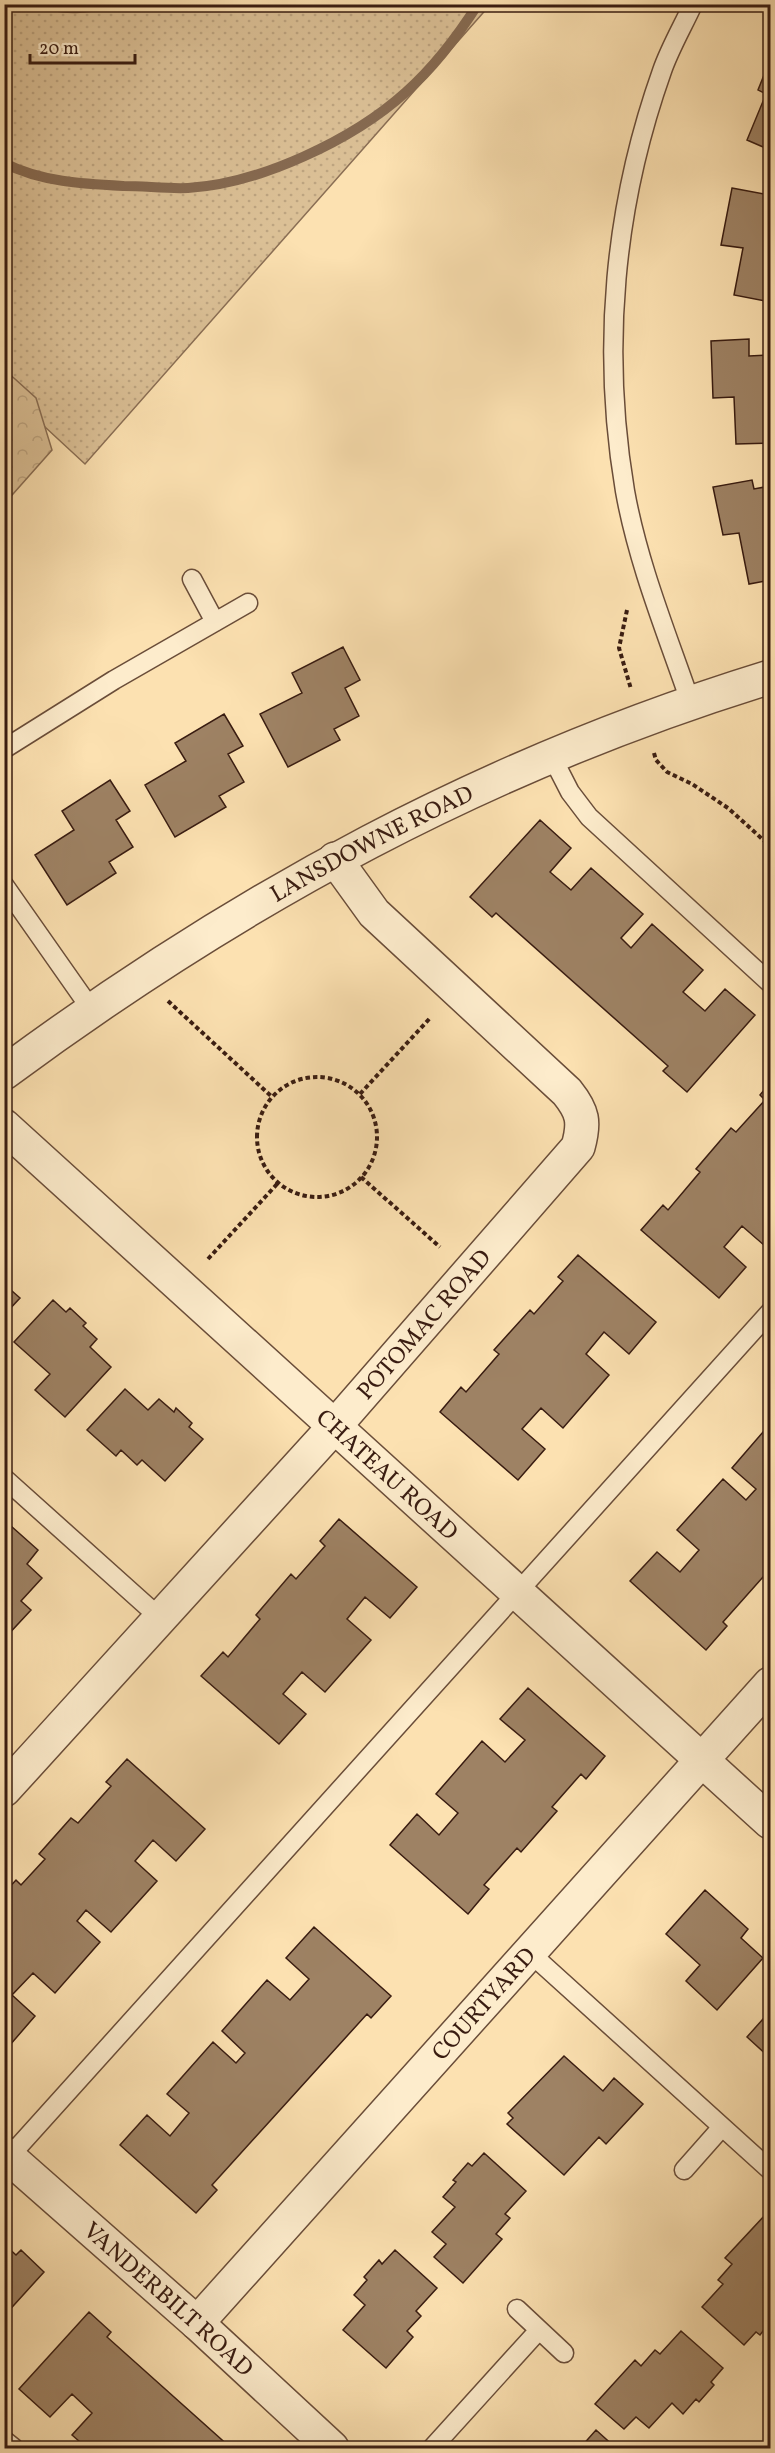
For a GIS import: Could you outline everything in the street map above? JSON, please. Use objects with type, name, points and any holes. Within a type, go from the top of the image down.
[{"type":"street","name":"LANSDOWNE ROAD","points":[[4,1073],[91,1009],[207,933],[336,859],[436,807],[551,755],[771,677]]},
{"type":"street","name":"POTOMAC ROAD","points":[[4,1790],[334,1426],[565,1165],[578,1147],[584,1127],[580,1110],[567,1092],[374,913],[336,859]]},
{"type":"street","name":"CHATEAU ROAD","points":[[4,1126],[771,1822]]},
{"type":"street","name":"COURTYARD","points":[[197,2323],[771,1684]]},
{"type":"street","name":"VANDERBILT ROAD","points":[[7,2155],[197,2323],[332,2448]]},
{"type":"lane","points":[[691,704],[642,560],[625,493],[613,367],[615,296],[623,212],[642,131],[660,78],[693,4]]},
{"type":"lane","points":[[192,579],[215,622]]},
{"type":"lane","points":[[4,749],[114,680],[248,603]]},
{"type":"lane","points":[[551,755],[570,792],[589,817],[771,982]]},
{"type":"lane","points":[[4,885],[91,1009]]},
{"type":"lane","points":[[7,2155],[771,1312]]},
{"type":"lane","points":[[4,1478],[159,1617]]},
{"type":"lane","points":[[529,1953],[771,2170]]},
{"type":"lane","points":[[684,2170],[722,2127]]},
{"type":"lane","points":[[517,2309],[564,2353]]},
{"type":"lane","points":[[432,2448],[539,2330]]},
{"type":"lane","points":[[4,2440],[14,2448]]},
{"type":"path","points":[[168,1001],[272,1096]]},
{"type":"path","points":[[360,1094],[431,1017]]},
{"type":"path","points":[[315,1076],[340,1081],[360,1094],[373,1114],[377,1138],[373,1159],[361,1177],[342,1191],[319,1197],[302,1195],[278,1183],[264,1167],[257,1144],[259,1120],[272,1096],[294,1081],[315,1076]]},
{"type":"path","points":[[361,1177],[440,1247]]},
{"type":"path","points":[[208,1259],[278,1183]]},
{"type":"green space","points":[[4,5],[490,5],[85,464],[5,390]]},
{"type":"green space","points":[[5,370],[36,398],[52,450],[5,503]]},
{"type":"water","points":[[35,5],[132,5],[95,11],[59,12]]},
{"type":"building","points":[[770,60],[770,150],[747,140],[766,94],[758,90]]},
{"type":"building","points":[[732,188],[770,195],[767,212],[770,213],[770,302],[734,295],[743,248],[721,245]]},
{"type":"building","points":[[749,339],[749,356],[770,355],[770,443],[736,444],[734,397],[713,398],[711,341]]},
{"type":"building","points":[[752,480],[754,489],[770,486],[770,580],[749,584],[739,533],[723,535],[713,487]]},
{"type":"building","points":[[343,647],[360,680],[345,688],[359,716],[334,729],[340,740],[288,767],[260,714],[302,693],[292,673]]},
{"type":"building","points":[[224,714],[243,746],[228,754],[244,782],[219,796],[226,807],[175,837],[145,785],[186,761],[175,743]]},
{"type":"building","points":[[110,780],[130,811],[116,820],[133,847],[109,862],[116,873],[67,905],[35,855],[74,830],[62,811]]},
{"type":"building","points":[[540,820],[571,848],[550,872],[571,890],[591,868],[643,914],[621,938],[631,948],[652,924],[703,970],[683,992],[705,1011],[725,989],[755,1015],[687,1092],[663,1071],[668,1066],[496,913],[492,917],[470,897]]},
{"type":"building","points":[[770,1083],[770,1239],[765,1246],[742,1226],[724,1247],[746,1267],[719,1298],[641,1230],[663,1205],[668,1210],[700,1172],[696,1169],[731,1128],[736,1132],[765,1100],[760,1095]]},
{"type":"building","points":[[578,1255],[656,1322],[629,1354],[604,1332],[586,1354],[609,1375],[563,1428],[541,1408],[522,1429],[545,1449],[518,1480],[440,1412],[461,1387],[466,1392],[499,1354],[494,1350],[530,1310],[534,1314],[563,1281],[558,1277]]},
{"type":"building","points":[[4,1284],[20,1298],[4,1315]]},
{"type":"building","points":[[53,1300],[66,1312],[70,1308],[86,1323],[83,1326],[97,1339],[90,1347],[111,1367],[65,1417],[35,1390],[50,1374],[14,1342]]},
{"type":"building","points":[[125,1389],[148,1410],[159,1399],[174,1412],[176,1408],[192,1423],[189,1427],[203,1439],[165,1481],[142,1460],[137,1465],[121,1450],[116,1456],[87,1430]]},
{"type":"building","points":[[770,1424],[770,1569],[723,1622],[727,1626],[706,1650],[630,1581],[657,1552],[680,1572],[699,1550],[677,1530],[723,1479],[746,1500],[756,1489],[732,1468]]},
{"type":"building","points":[[339,1519],[417,1587],[390,1618],[365,1597],[347,1619],[371,1640],[325,1692],[302,1672],[283,1694],[306,1714],[279,1744],[201,1676],[223,1652],[228,1657],[260,1619],[256,1615],[291,1574],[296,1579],[325,1546],[320,1541]]},
{"type":"building","points":[[11,1526],[38,1550],[27,1564],[42,1578],[21,1601],[31,1610],[4,1639],[4,1533]]},
{"type":"building","points":[[528,1688],[605,1756],[586,1779],[581,1774],[552,1807],[557,1811],[521,1852],[517,1848],[484,1885],[489,1889],[468,1914],[390,1845],[417,1814],[439,1835],[458,1813],[436,1794],[482,1741],[505,1762],[525,1740],[500,1719]]},
{"type":"building","points":[[127,1759],[205,1829],[176,1861],[153,1840],[135,1861],[157,1881],[111,1932],[86,1910],[77,1921],[100,1942],[55,1993],[33,1973],[12,1995],[35,2016],[10,2045],[4,2040],[4,1893],[16,1880],[21,1885],[45,1859],[39,1854],[71,1818],[78,1823],[111,1786],[106,1782]]},
{"type":"building","points":[[705,1890],[748,1929],[741,1938],[763,1958],[717,2010],[686,1981],[700,1965],[666,1934]]},
{"type":"building","points":[[314,1927],[391,1996],[371,2018],[367,2014],[212,2185],[217,2190],[196,2213],[120,2145],[147,2115],[170,2136],[189,2113],[167,2094],[213,2042],[236,2063],[245,2053],[222,2031],[267,1980],[290,2000],[309,1979],[286,1958]]},
{"type":"building","points":[[770,2011],[770,2058],[747,2037]]},
{"type":"building","points":[[564,2056],[603,2091],[614,2078],[643,2104],[606,2144],[599,2137],[564,2175],[507,2124],[513,2118],[508,2113]]},
{"type":"building","points":[[484,2153],[526,2191],[505,2214],[510,2218],[496,2234],[502,2239],[463,2283],[434,2257],[446,2244],[432,2232],[455,2207],[443,2197],[456,2182],[453,2180],[468,2163],[472,2166]]},
{"type":"building","points":[[765,2215],[770,2220],[770,2322],[760,2335],[756,2332],[744,2345],[702,2307],[723,2284],[718,2280],[732,2264],[725,2258]]},
{"type":"building","points":[[4,2244],[16,2255],[21,2250],[44,2272],[4,2316]]},
{"type":"building","points":[[395,2250],[437,2288],[416,2311],[421,2316],[407,2331],[413,2337],[386,2368],[343,2330],[365,2305],[354,2295],[367,2280],[364,2277],[379,2260],[382,2264]]},
{"type":"building","points":[[89,2312],[111,2332],[107,2337],[231,2448],[87,2448],[72,2435],[92,2413],[72,2394],[50,2417],[19,2389]]},
{"type":"building","points":[[681,2331],[723,2368],[711,2382],[714,2385],[699,2402],[696,2399],[683,2414],[672,2403],[649,2428],[636,2417],[624,2429],[595,2404],[635,2360],[641,2366],[655,2350],[660,2354]]},
{"type":"building","points":[[596,2430],[616,2448],[580,2448]]},
{"type":"waterway","points":[[4,163],[33,174],[63,181],[172,188],[216,185],[274,169],[360,127],[384,110],[436,62],[478,4]]}]
